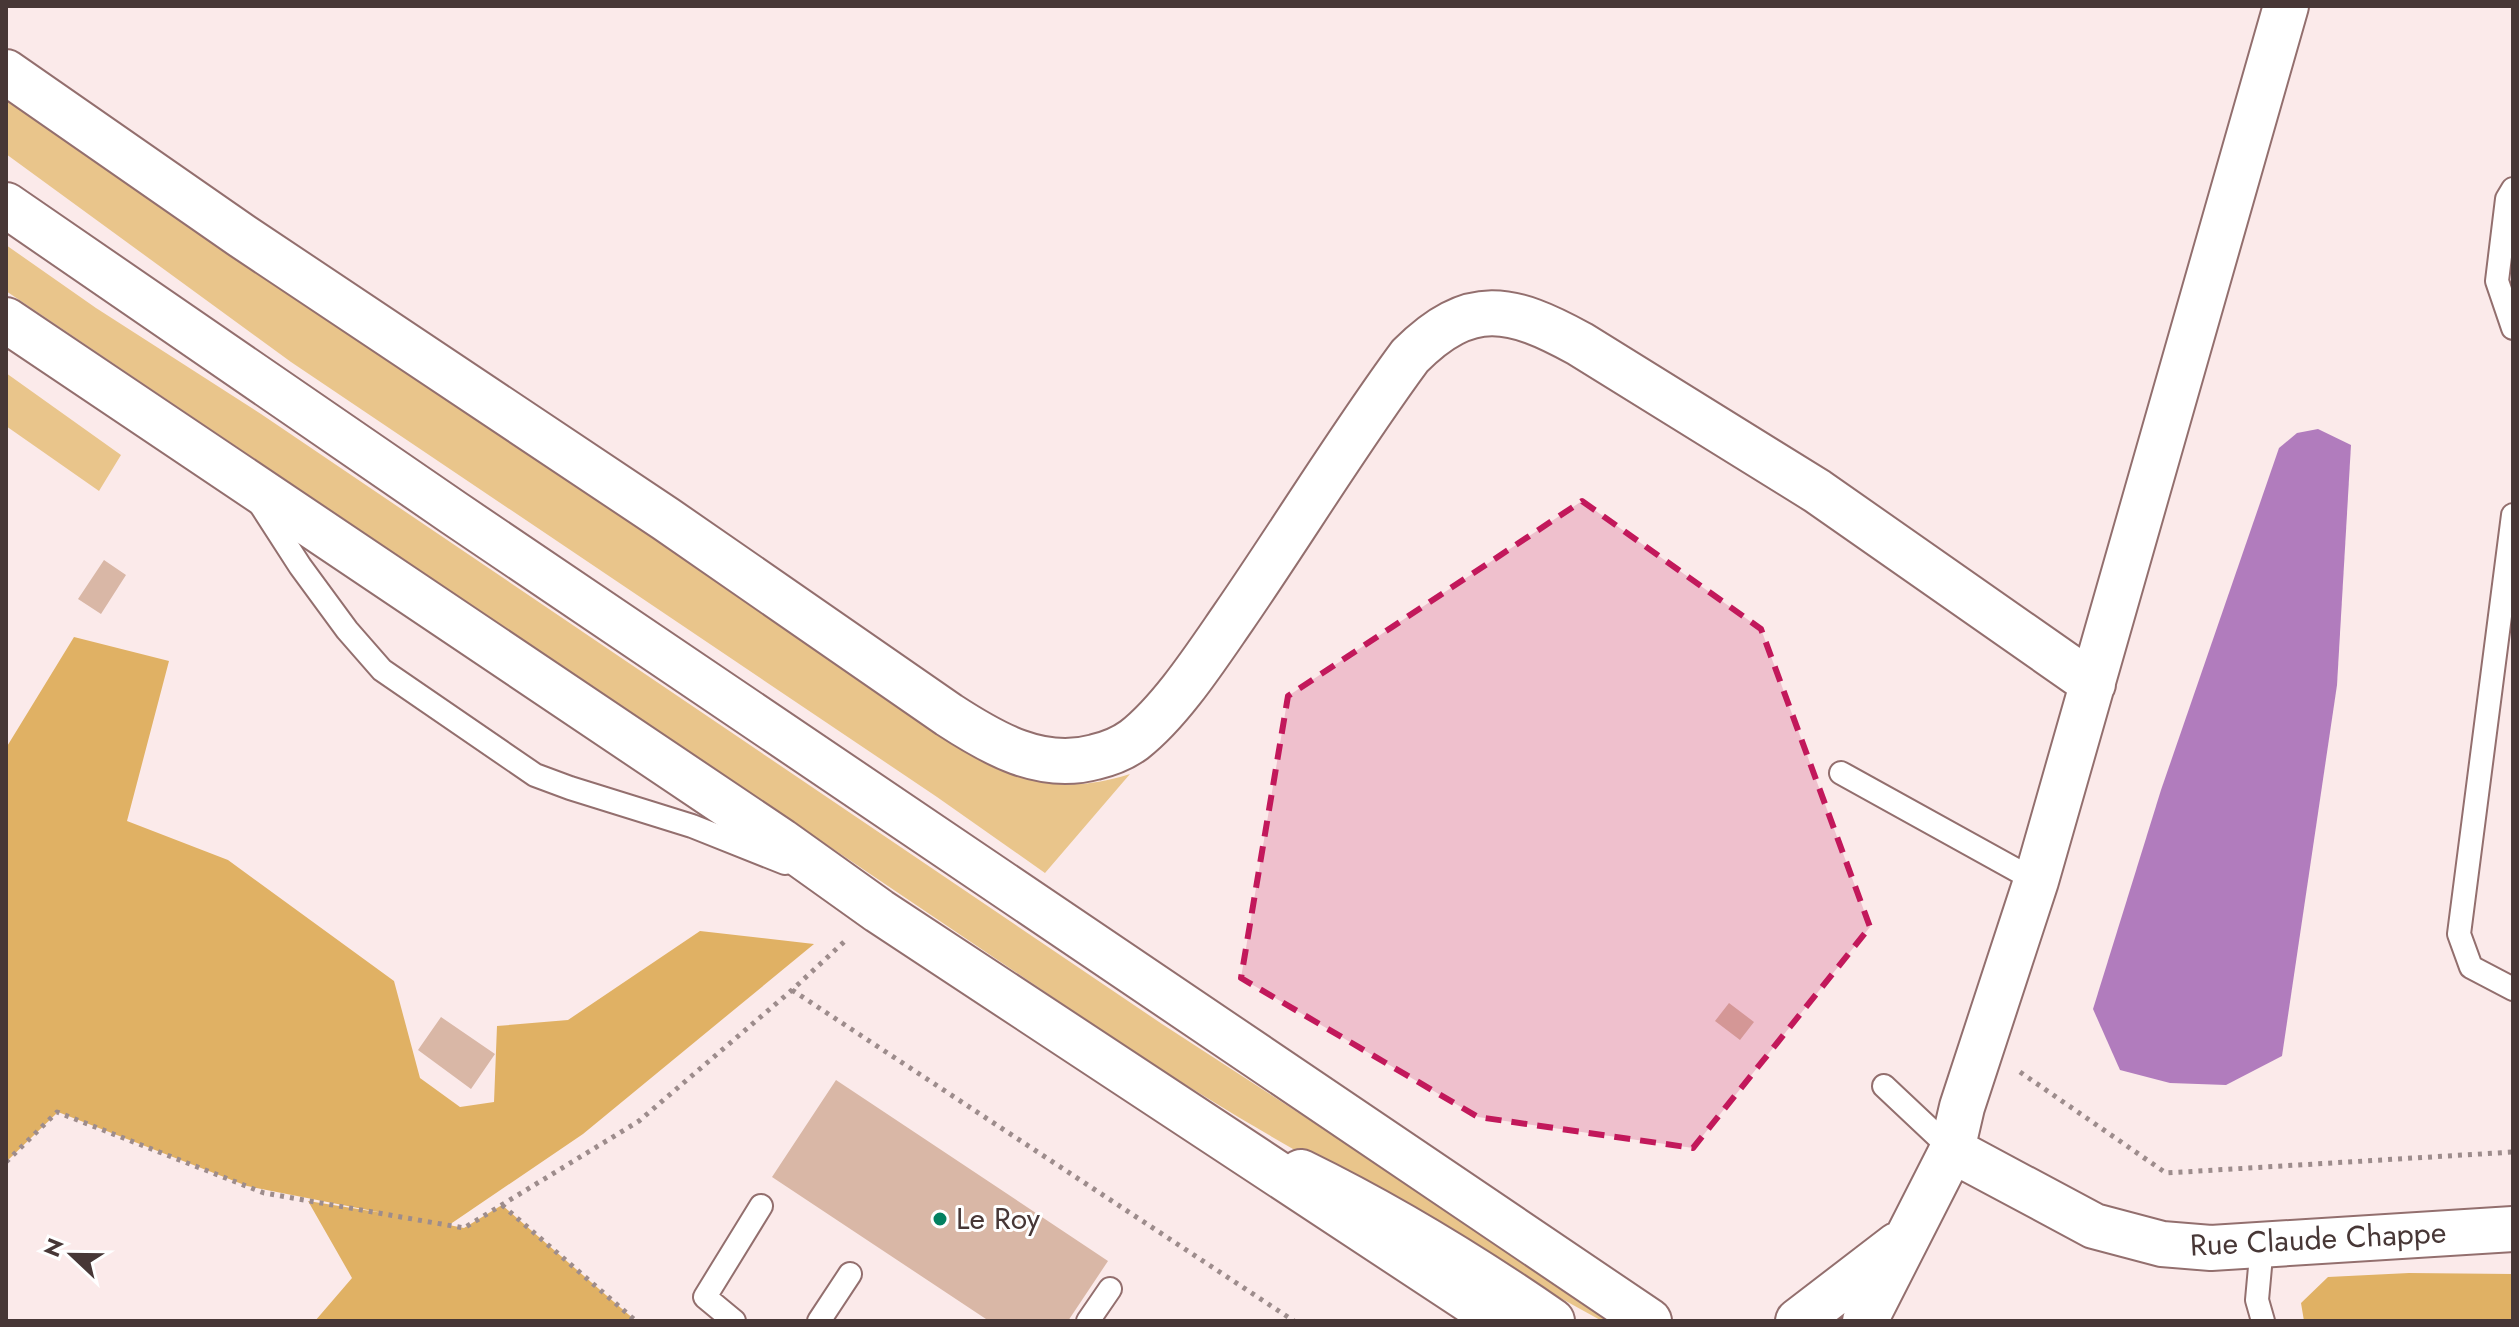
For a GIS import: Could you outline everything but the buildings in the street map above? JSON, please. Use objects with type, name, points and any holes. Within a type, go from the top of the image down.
[{"type":"street","points":[[1865,1321],[1952,1150],[1962,1107],[2036,881],[2286,6]]},
{"type":"street","points":[[6,72],[254,245],[666,519],[949,715],[985,738],[1034,758],[1072,761],[1093,758],[1116,750],[1147,728],[1197,669],[1410,356],[1432,334],[1455,320],[1498,312],[1553,329],[1580,344],[1817,491],[2093,684]]},
{"type":"street","points":[[6,205],[480,531],[1649,1321]]},
{"type":"street","points":[[6,320],[768,832],[879,911],[1501,1321]]},
{"type":"street","points":[[1194,1119],[1373,1207],[1484,1274],[1552,1321]]},
{"type":"street","name":"Rue Claude Chappe","points":[[1952,1150],[2094,1226],[2162,1244],[2211,1248],[2513,1229]]},
{"type":"street","points":[[1798,1321],[1908,1236]]},
{"type":"lane","points":[[2513,189],[2507,199],[2497,281],[2513,328]]},
{"type":"lane","points":[[244,479],[300,566],[347,630],[382,670],[535,775],[692,826],[844,886]]},
{"type":"lane","points":[[2513,515],[2459,934],[2471,967],[2513,989]]},
{"type":"lane","points":[[1841,773],[2036,881]]},
{"type":"lane","points":[[1884,1086],[1952,1150]]},
{"type":"lane","points":[[734,1321],[705,1297],[761,1206]]},
{"type":"lane","points":[[2262,1245],[2257,1300],[2263,1321]]},
{"type":"lane","points":[[819,1321],[850,1274]]},
{"type":"lane","points":[[1088,1321],[1110,1289]]},
{"type":"path","points":[[6,1162],[57,1112],[264,1193],[464,1228],[639,1121],[879,911]]},
{"type":"path","points":[[792,990],[1294,1321]]},
{"type":"path","points":[[2017,1070],[2166,1173],[2513,1152]]},
{"type":"path","points":[[502,1205],[636,1321]]},
{"type":"highlighted area","points":[[1582,501],[1761,629],[1870,927],[1693,1148],[1478,1117],[1241,978],[1288,696]]},
{"type":"shaded area","points":[[6,91],[716,575],[964,751],[1006,771],[1045,782],[1085,784],[1130,774],[1045,873],[291,362],[6,154]]},
{"type":"shaded area","points":[[6,245],[1162,1024],[1445,1208],[1608,1321],[1602,1321],[1369,1192],[1253,1126],[1140,1056],[6,291]]},
{"type":"shaded area","points":[[6,373],[121,455],[99,491],[6,426]]},
{"type":"shaded area","points":[[2318,429],[2351,445],[2337,685],[2282,1056],[2226,1085],[2170,1083],[2120,1070],[2093,1009],[2161,790],[2279,448],[2297,433]]},
{"type":"shaded area","points":[[74,637],[169,661],[127,821],[228,860],[394,981],[420,1078],[460,1107],[494,1102],[497,1026],[568,1020],[700,931],[814,944],[583,1134],[449,1225],[464,1228],[502,1205],[636,1321],[315,1321],[352,1278],[308,1201],[383,1213],[247,1186],[58,1112],[6,1162],[6,748]]},
{"type":"shaded area","points":[[2409,1273],[2513,1274],[2513,1321],[2304,1321],[2301,1303],[2328,1277]]},
{"type":"place","name":"Le Roy","points":[[940,1219]]}]
